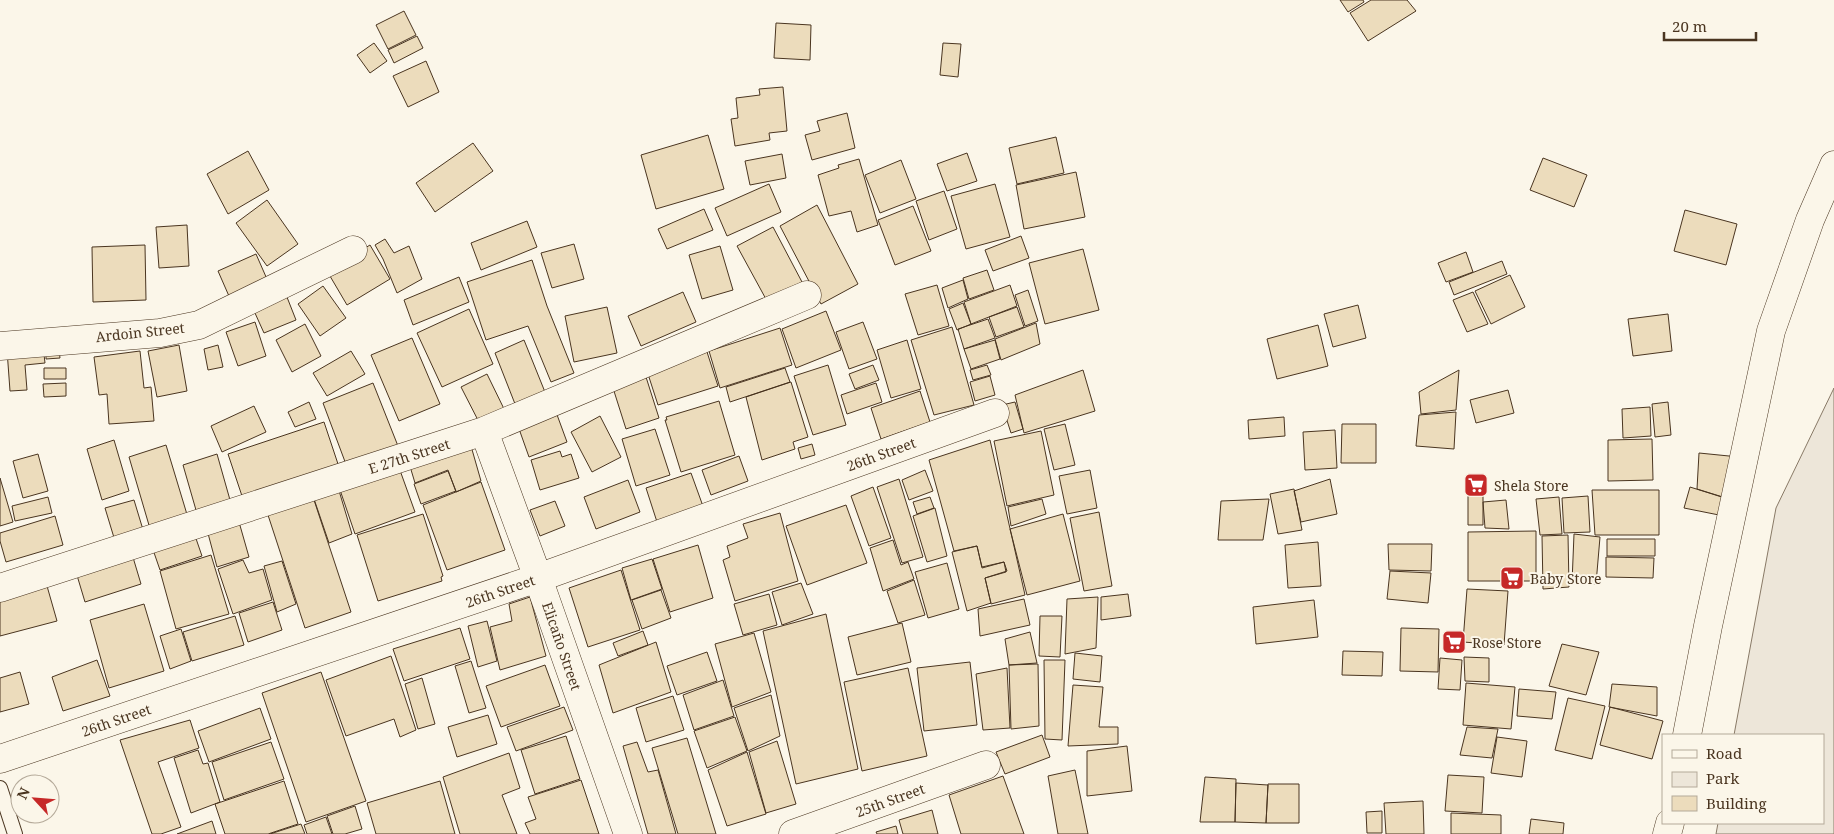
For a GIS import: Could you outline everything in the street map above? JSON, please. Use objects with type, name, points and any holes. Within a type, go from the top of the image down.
[{"type":"street","points":[[1687,734],[1708,626],[1771,331],[1810,220],[1834,165]]},
{"type":"street","name":"Ardoin Street","points":[[0,346],[160,333],[199,325],[353,250]]},
{"type":"street","name":"E 27th Street","points":[[0,588],[484,431],[807,295]]},
{"type":"street","name":"26th Street","points":[[0,759],[538,578],[996,412]]},
{"type":"street","name":"Elicaño Street","points":[[484,431],[628,834]]},
{"type":"street","name":"25th Street","points":[[793,834],[986,766]]},
{"type":"lane","points":[[0,788],[15,834]]},
{"type":"green space","points":[[1834,388],[1834,834],[1716,834],[1718,824],[1824,824],[1824,734],[1734,734],[1776,508]]},
{"type":"building","points":[[1340,0],[1363,0],[1364,2],[1348,12]]},
{"type":"building","points":[[1371,0],[1407,0],[1416,11],[1368,41],[1350,13]]},
{"type":"building","points":[[404,11],[416,35],[388,49],[376,25]]},
{"type":"building","points":[[776,23],[811,25],[810,60],[774,58]]},
{"type":"building","points":[[417,36],[423,48],[394,63],[388,50]]},
{"type":"building","points":[[374,43],[387,61],[370,73],[357,55]]},
{"type":"building","points":[[943,43],[961,44],[958,77],[940,75]]},
{"type":"building","points":[[426,61],[439,92],[408,107],[393,76]]},
{"type":"building","points":[[783,87],[787,131],[769,133],[770,140],[735,146],[731,119],[738,118],[736,98],[760,95],[759,89]]},
{"type":"building","points":[[847,113],[855,148],[812,160],[805,135],[820,131],[817,121]]},
{"type":"building","points":[[708,135],[724,189],[656,209],[641,155]]},
{"type":"building","points":[[1056,137],[1064,173],[1017,184],[1009,148]]},
{"type":"building","points":[[473,143],[493,171],[435,212],[416,183]]},
{"type":"building","points":[[248,151],[269,190],[228,214],[207,174]]},
{"type":"building","points":[[967,153],[977,181],[947,191],[937,164]]},
{"type":"building","points":[[782,154],[786,178],[750,185],[745,161]]},
{"type":"building","points":[[1543,158],[1587,175],[1574,207],[1530,190]]},
{"type":"building","points":[[859,159],[878,225],[857,232],[851,211],[829,216],[818,175],[839,168],[838,165]]},
{"type":"building","points":[[901,160],[916,199],[880,213],[865,175]]},
{"type":"building","points":[[1076,172],[1085,217],[1024,229],[1016,185]]},
{"type":"building","points":[[769,184],[781,212],[727,236],[715,208]]},
{"type":"building","points":[[995,184],[1010,237],[966,249],[951,196]]},
{"type":"building","points":[[944,191],[957,229],[929,240],[916,201]]},
{"type":"building","points":[[267,200],[298,244],[267,266],[236,223]]},
{"type":"building","points":[[817,205],[858,284],[821,304],[780,226]]},
{"type":"building","points":[[913,206],[931,251],[895,265],[878,220]]},
{"type":"building","points":[[704,209],[713,230],[667,249],[658,229]]},
{"type":"building","points":[[1685,210],[1737,224],[1726,265],[1674,251]]},
{"type":"building","points":[[527,221],[537,247],[481,270],[471,243]]},
{"type":"building","points":[[187,225],[189,266],[159,268],[156,227]]},
{"type":"building","points":[[773,227],[802,282],[767,301],[737,246]]},
{"type":"building","points":[[1021,236],[1029,258],[993,271],[985,250]]},
{"type":"building","points":[[385,239],[394,253],[409,246],[422,279],[397,293],[375,245]]},
{"type":"building","points":[[574,244],[584,279],[552,288],[541,253]]},
{"type":"building","points":[[145,245],[146,300],[93,302],[92,247]]},
{"type":"building","points":[[370,245],[390,279],[347,305],[327,271]]},
{"type":"building","points":[[720,246],[733,290],[702,299],[689,255]]},
{"type":"building","points":[[1083,249],[1099,310],[1045,324],[1029,263]]},
{"type":"building","points":[[1466,252],[1473,272],[1446,282],[1438,263]]},
{"type":"building","points":[[256,254],[270,286],[232,303],[218,271]]},
{"type":"building","points":[[532,260],[547,306],[574,373],[551,382],[528,326],[486,340],[467,282]]},
{"type":"building","points":[[1502,261],[1507,274],[1454,295],[1449,282]]},
{"type":"building","points":[[987,270],[994,290],[969,299],[963,278]]},
{"type":"building","points":[[1510,275],[1525,307],[1491,324],[1475,291]]},
{"type":"building","points":[[459,277],[469,302],[413,325],[404,300]]},
{"type":"building","points":[[963,280],[968,299],[948,308],[942,288]]},
{"type":"building","points":[[937,285],[949,326],[918,335],[905,294]]},
{"type":"building","points":[[1010,285],[1017,306],[971,324],[964,302]]},
{"type":"building","points":[[323,286],[346,318],[320,336],[298,304]]},
{"type":"building","points":[[283,287],[296,320],[264,333],[250,302]]},
{"type":"building","points":[[1028,290],[1038,321],[1025,326],[1015,295]]},
{"type":"building","points":[[683,292],[696,322],[641,346],[628,316]]},
{"type":"building","points":[[1473,292],[1488,324],[1467,332],[1453,300]]},
{"type":"building","points":[[963,303],[971,324],[957,330],[949,309]]},
{"type":"building","points":[[1358,305],[1366,338],[1333,347],[1324,314]]},
{"type":"building","points":[[607,307],[617,353],[574,362],[565,316]]},
{"type":"building","points":[[1017,307],[1024,327],[996,337],[989,317]]},
{"type":"building","points":[[469,309],[493,364],[442,387],[417,333]]},
{"type":"building","points":[[826,311],[841,350],[796,368],[782,329]]},
{"type":"building","points":[[1668,314],[1672,351],[1633,356],[1628,319]]},
{"type":"building","points":[[988,319],[995,338],[964,349],[958,329]]},
{"type":"building","points":[[255,322],[266,356],[238,366],[226,332]]},
{"type":"building","points":[[863,322],[877,359],[849,369],[836,332]]},
{"type":"building","points":[[1036,323],[1040,344],[1001,360],[995,339]]},
{"type":"building","points":[[305,324],[321,356],[292,372],[276,340]]},
{"type":"building","points":[[1318,325],[1328,366],[1277,379],[1267,339]]},
{"type":"building","points":[[952,327],[974,405],[934,415],[911,340]]},
{"type":"building","points":[[780,328],[792,365],[720,388],[709,351]]},
{"type":"building","points":[[412,338],[440,404],[399,421],[371,355]]},
{"type":"building","points":[[524,340],[547,397],[517,409],[495,353]]},
{"type":"building","points":[[907,340],[921,389],[891,398],[877,350]]},
{"type":"building","points":[[995,340],[1000,359],[971,369],[964,349]]},
{"type":"building","points":[[179,345],[187,391],[157,397],[148,351]]},
{"type":"building","points":[[218,345],[223,367],[208,370],[204,349]]},
{"type":"building","points":[[43,346],[45,363],[25,365],[27,390],[10,391],[7,350]]},
{"type":"building","points":[[59,350],[60,358],[46,359],[46,351]]},
{"type":"building","points":[[140,351],[144,388],[151,387],[154,421],[109,424],[107,394],[99,395],[94,357]]},
{"type":"building","points":[[351,351],[365,374],[327,396],[313,373]]},
{"type":"building","points":[[707,352],[718,386],[658,405],[647,371]]},
{"type":"building","points":[[828,365],[846,425],[813,435],[794,376]]},
{"type":"building","points":[[873,365],[879,380],[855,389],[849,374]]},
{"type":"building","points":[[987,365],[991,375],[973,380],[970,370]]},
{"type":"building","points":[[44,368],[66,368],[66,379],[44,379]]},
{"type":"building","points":[[785,368],[790,382],[730,402],[726,387]]},
{"type":"building","points":[[1083,370],[1095,411],[1024,433],[1015,395]]},
{"type":"building","points":[[1459,370],[1456,410],[1421,414],[1419,392]]},
{"type":"building","points":[[487,374],[507,415],[482,428],[461,387]]},
{"type":"building","points":[[990,376],[995,395],[975,401],[970,382]]},
{"type":"building","points":[[646,377],[659,418],[626,429],[613,388]]},
{"type":"building","points":[[791,382],[808,437],[793,442],[795,449],[762,460],[746,397]]},
{"type":"building","points":[[66,383],[66,396],[44,397],[43,384]]},
{"type":"building","points":[[373,383],[398,446],[347,467],[323,403]]},
{"type":"building","points":[[876,383],[882,402],[847,414],[841,395]]},
{"type":"building","points":[[1508,390],[1514,413],[1476,423],[1470,400]]},
{"type":"building","points":[[920,391],[930,422],[881,439],[871,408]]},
{"type":"building","points":[[719,401],[735,455],[681,472],[665,420],[667,420],[666,417]]},
{"type":"building","points":[[309,402],[316,419],[295,427],[288,412]]},
{"type":"building","points":[[1015,402],[1023,429],[1011,433],[1002,405]]},
{"type":"building","points":[[1668,402],[1671,435],[1655,437],[1652,404]]},
{"type":"building","points":[[254,406],[266,432],[222,452],[211,426]]},
{"type":"building","points":[[1650,407],[1651,436],[1623,438],[1622,409]]},
{"type":"building","points":[[556,412],[567,442],[529,457],[518,426]]},
{"type":"building","points":[[1456,412],[1454,449],[1416,446],[1419,415]]},
{"type":"building","points":[[600,416],[621,457],[592,472],[571,432]]},
{"type":"building","points":[[1284,417],[1285,436],[1249,439],[1248,420]]},
{"type":"building","points":[[324,422],[339,467],[243,499],[228,454]]},
{"type":"building","points":[[1065,424],[1075,465],[1054,470],[1044,429]]},
{"type":"building","points":[[1342,424],[1376,424],[1376,463],[1341,463]]},
{"type":"building","points":[[655,429],[670,475],[636,486],[622,439]]},
{"type":"building","points":[[1335,430],[1337,468],[1305,470],[1303,432]]},
{"type":"building","points":[[1041,431],[1054,495],[1007,506],[994,441]]},
{"type":"building","points":[[469,439],[481,481],[456,492],[448,470],[415,483],[409,463]]},
{"type":"building","points":[[1652,439],[1653,480],[1608,481],[1608,440]]},
{"type":"building","points":[[114,440],[129,491],[102,500],[87,449]]},
{"type":"building","points":[[990,440],[1025,595],[991,604],[985,578],[1006,572],[1004,562],[982,567],[977,546],[954,551],[929,460]]},
{"type":"building","points":[[812,444],[815,455],[801,459],[798,448]]},
{"type":"building","points":[[166,445],[189,521],[151,532],[129,457]]},
{"type":"building","points":[[560,451],[562,457],[571,454],[579,478],[540,490],[531,460]]},
{"type":"building","points":[[1699,453],[1739,457],[1726,498],[1697,489]]},
{"type":"building","points":[[38,454],[48,491],[23,498],[13,461]]},
{"type":"building","points":[[217,454],[232,507],[198,517],[183,465]]},
{"type":"building","points":[[739,456],[748,481],[711,495],[702,470]]},
{"type":"building","points":[[397,462],[415,512],[355,534],[338,484]]},
{"type":"building","points":[[925,470],[933,491],[909,500],[902,480]]},
{"type":"building","points":[[1090,470],[1097,508],[1067,514],[1059,476]]},
{"type":"building","points":[[448,471],[456,491],[421,504],[414,484]]},
{"type":"building","points":[[691,473],[704,509],[658,525],[646,488]]},
{"type":"building","points":[[0,478],[13,522],[0,526]]},
{"type":"building","points":[[899,479],[923,557],[902,563],[877,487]]},
{"type":"building","points":[[1330,479],[1337,514],[1301,522],[1294,491]]},
{"type":"building","points":[[628,480],[640,512],[596,529],[584,497]]},
{"type":"building","points":[[481,482],[505,550],[447,570],[423,505]]},
{"type":"building","points":[[337,484],[352,534],[329,543],[312,493]]},
{"type":"building","points":[[873,487],[891,538],[869,546],[851,496]]},
{"type":"building","points":[[1690,487],[1725,498],[1719,515],[1684,508]]},
{"type":"building","points":[[1294,489],[1302,530],[1278,534],[1270,494]]},
{"type":"building","points":[[1592,490],[1659,490],[1659,535],[1595,535]]},
{"type":"building","points":[[1468,496],[1483,496],[1483,525],[1468,525]]},
{"type":"building","points":[[1588,496],[1590,532],[1564,533],[1562,498]]},
{"type":"building","points":[[48,497],[52,513],[15,521],[12,506]]},
{"type":"building","points":[[313,497],[351,612],[305,628],[267,512]]},
{"type":"building","points":[[930,497],[934,508],[917,514],[913,502]]},
{"type":"building","points":[[1559,497],[1562,534],[1540,535],[1536,499]]},
{"type":"building","points":[[1042,499],[1046,514],[1011,526],[1008,507]]},
{"type":"building","points":[[1269,499],[1263,540],[1218,540],[1221,501]]},
{"type":"building","points":[[134,500],[144,533],[115,541],[105,508]]},
{"type":"building","points":[[1506,500],[1509,529],[1485,528],[1483,502]]},
{"type":"building","points":[[555,501],[565,526],[540,536],[530,510]]},
{"type":"building","points":[[846,505],[867,563],[807,585],[786,526]]},
{"type":"building","points":[[935,508],[947,556],[927,562],[913,516]]},
{"type":"building","points":[[1099,512],[1112,586],[1084,591],[1070,518]]},
{"type":"building","points":[[780,513],[798,581],[735,601],[723,560],[730,557],[727,546],[748,538],[743,524]]},
{"type":"building","points":[[423,514],[443,576],[441,577],[442,581],[378,601],[357,535]]},
{"type":"building","points":[[1063,514],[1080,581],[1027,595],[1010,529]]},
{"type":"building","points":[[237,515],[249,557],[217,567],[206,526]]},
{"type":"building","points":[[55,516],[63,545],[6,562],[0,541],[0,533]]},
{"type":"building","points":[[192,527],[202,556],[160,570],[150,541]]},
{"type":"building","points":[[1536,531],[1536,581],[1468,581],[1468,532]]},
{"type":"building","points":[[1574,534],[1600,537],[1596,584],[1572,583]]},
{"type":"building","points":[[1568,535],[1569,587],[1543,589],[1542,536]]},
{"type":"building","points":[[1607,539],[1655,539],[1655,556],[1607,556]]},
{"type":"building","points":[[893,540],[901,565],[908,562],[914,579],[883,591],[870,548]]},
{"type":"building","points":[[1318,542],[1321,586],[1288,588],[1285,545]]},
{"type":"building","points":[[1388,544],[1432,544],[1431,571],[1389,570]]},
{"type":"building","points":[[698,545],[713,598],[670,612],[653,559]]},
{"type":"building","points":[[977,546],[982,568],[1004,562],[1007,571],[985,578],[991,603],[967,611],[952,552]]},
{"type":"building","points":[[132,554],[141,584],[85,602],[76,572]]},
{"type":"building","points":[[211,555],[229,614],[176,629],[160,571]]},
{"type":"building","points":[[1606,557],[1654,558],[1653,578],[1606,577]]},
{"type":"building","points":[[652,559],[662,589],[631,600],[622,568]]},
{"type":"building","points":[[243,560],[249,573],[263,569],[272,600],[233,614],[218,569]]},
{"type":"building","points":[[282,561],[296,604],[277,612],[264,566]]},
{"type":"building","points":[[947,563],[959,609],[928,618],[915,572]]},
{"type":"building","points":[[621,570],[640,630],[588,647],[569,588]]},
{"type":"building","points":[[1390,571],[1431,573],[1428,603],[1387,599]]},
{"type":"building","points":[[914,580],[925,615],[898,623],[887,591]]},
{"type":"building","points":[[801,583],[813,614],[782,625],[772,592]]},
{"type":"building","points":[[47,586],[57,621],[0,636],[0,599]]},
{"type":"building","points":[[1467,589],[1508,591],[1504,645],[1463,642]]},
{"type":"building","points":[[661,590],[671,618],[642,629],[632,600]]},
{"type":"building","points":[[769,594],[777,625],[743,635],[734,604]]},
{"type":"building","points":[[1128,594],[1131,616],[1101,620],[1101,597]]},
{"type":"building","points":[[530,597],[546,656],[500,670],[490,627],[512,621],[509,604]]},
{"type":"building","points":[[1098,597],[1096,648],[1065,654],[1067,599]]},
{"type":"building","points":[[1024,599],[1030,625],[980,636],[978,609]]},
{"type":"building","points":[[1314,600],[1318,637],[1256,644],[1253,607]]},
{"type":"building","points":[[273,602],[282,630],[248,642],[239,613]]},
{"type":"building","points":[[144,604],[164,671],[109,688],[90,620]]},
{"type":"building","points":[[826,614],[858,769],[796,784],[763,631]]},
{"type":"building","points":[[235,616],[244,645],[192,661],[183,632]]},
{"type":"building","points":[[1040,616],[1062,616],[1060,657],[1039,656]]},
{"type":"building","points":[[487,621],[497,661],[478,667],[468,626]]},
{"type":"building","points":[[902,623],[911,662],[857,675],[848,637]]},
{"type":"building","points":[[460,628],[470,659],[404,681],[393,649]]},
{"type":"building","points":[[1401,628],[1439,629],[1438,672],[1400,671]]},
{"type":"building","points":[[181,629],[191,661],[170,669],[160,636]]},
{"type":"building","points":[[643,631],[648,645],[618,656],[613,643]]},
{"type":"building","points":[[1030,632],[1037,663],[1009,665],[1005,639]]},
{"type":"building","points":[[754,633],[771,692],[732,707],[715,644]]},
{"type":"building","points":[[656,642],[671,692],[613,713],[599,665]]},
{"type":"building","points":[[1562,644],[1599,652],[1586,695],[1549,686]]},
{"type":"building","points":[[1343,651],[1383,652],[1382,676],[1342,675]]},
{"type":"building","points":[[707,652],[717,681],[677,695],[667,666]]},
{"type":"building","points":[[1075,653],[1102,656],[1100,682],[1073,679]]},
{"type":"building","points":[[391,656],[416,730],[400,737],[394,719],[346,736],[326,680]]},
{"type":"building","points":[[1464,657],[1489,658],[1489,682],[1465,681]]},
{"type":"building","points":[[1440,658],[1462,660],[1460,690],[1438,689]]},
{"type":"building","points":[[97,660],[110,696],[63,711],[52,677]]},
{"type":"building","points":[[1044,660],[1065,660],[1062,740],[1045,739]]},
{"type":"building","points":[[471,661],[486,708],[469,713],[455,666]]},
{"type":"building","points":[[970,662],[977,725],[924,731],[917,668]]},
{"type":"building","points":[[1038,664],[1039,726],[1011,729],[1009,665]]},
{"type":"building","points":[[545,665],[560,706],[501,727],[486,686]]},
{"type":"building","points":[[908,668],[927,756],[862,771],[844,682]]},
{"type":"building","points":[[1007,668],[1010,728],[983,730],[976,674]]},
{"type":"building","points":[[20,672],[29,704],[0,712],[0,678]]},
{"type":"building","points":[[321,672],[366,801],[306,822],[262,693]]},
{"type":"building","points":[[422,678],[435,724],[418,729],[405,684]]},
{"type":"building","points":[[723,680],[734,716],[694,730],[683,695]]},
{"type":"building","points":[[1466,683],[1515,687],[1511,729],[1463,725]]},
{"type":"building","points":[[1612,684],[1657,687],[1657,716],[1609,707]]},
{"type":"building","points":[[1073,685],[1103,687],[1099,727],[1118,727],[1118,744],[1068,746]]},
{"type":"building","points":[[1519,689],[1556,692],[1552,719],[1517,716]]},
{"type":"building","points":[[771,695],[780,736],[748,751],[734,708]]},
{"type":"building","points":[[673,696],[684,730],[646,742],[636,708]]},
{"type":"building","points":[[1568,698],[1605,706],[1592,759],[1555,750]]},
{"type":"building","points":[[564,707],[573,730],[516,751],[507,727]]},
{"type":"building","points":[[1610,707],[1663,721],[1652,759],[1600,745]]},
{"type":"building","points":[[260,708],[271,739],[209,762],[198,731]]},
{"type":"building","points":[[488,715],[497,744],[457,757],[448,727]]},
{"type":"building","points":[[735,717],[747,751],[707,768],[694,731]]},
{"type":"building","points":[[190,720],[199,748],[158,762],[181,827],[161,834],[152,834],[120,740]]},
{"type":"building","points":[[1467,727],[1498,729],[1492,758],[1460,755]]},
{"type":"building","points":[[1042,735],[1050,757],[1005,774],[996,752]]},
{"type":"building","points":[[566,736],[580,779],[535,794],[521,750]]},
{"type":"building","points":[[1497,737],[1527,741],[1522,777],[1491,773]]},
{"type":"building","points":[[687,738],[716,834],[678,834],[652,748]]},
{"type":"building","points":[[777,741],[796,804],[766,813],[749,752]]},
{"type":"building","points":[[271,742],[284,779],[224,800],[212,762]]},
{"type":"building","points":[[637,742],[648,772],[658,770],[676,834],[648,834],[623,746]]},
{"type":"building","points":[[1127,746],[1132,791],[1087,796],[1087,751]]},
{"type":"building","points":[[198,750],[203,764],[208,763],[220,802],[191,813],[174,758]]},
{"type":"building","points":[[747,752],[766,814],[727,826],[708,770]]},
{"type":"building","points":[[509,753],[520,788],[502,795],[517,834],[460,834],[443,777]]},
{"type":"building","points":[[1075,770],[1088,834],[1058,834],[1048,776]]},
{"type":"building","points":[[1448,775],[1484,777],[1482,813],[1445,811]]},
{"type":"building","points":[[1003,776],[1024,834],[961,834],[949,795]]},
{"type":"building","points":[[1205,777],[1236,779],[1235,822],[1200,822]]},
{"type":"building","points":[[581,780],[599,834],[530,834],[525,823],[536,819],[528,797]]},
{"type":"building","points":[[284,781],[298,824],[268,834],[225,834],[215,804]]},
{"type":"building","points":[[440,781],[455,834],[376,834],[367,803]]},
{"type":"building","points":[[1236,783],[1268,785],[1266,823],[1235,822]]},
{"type":"building","points":[[1268,784],[1299,784],[1299,823],[1266,823]]},
{"type":"building","points":[[1423,801],[1424,834],[1386,834],[1384,803]]},
{"type":"building","points":[[355,806],[362,829],[345,834],[333,834],[327,816]]},
{"type":"building","points":[[932,810],[938,834],[903,834],[899,820]]},
{"type":"building","points":[[1382,811],[1382,833],[1367,833],[1366,812]]},
{"type":"building","points":[[1451,813],[1501,815],[1501,834],[1451,834]]},
{"type":"building","points":[[326,817],[332,834],[307,834],[304,825]]},
{"type":"building","points":[[1531,819],[1564,823],[1563,834],[1529,834]]},
{"type":"building","points":[[212,821],[216,834],[177,834]]},
{"type":"building","points":[[301,824],[305,834],[270,834]]},
{"type":"building","points":[[896,826],[898,834],[877,834],[876,832]]},
{"type":"place","name":"Shela Store","points":[[1476,485]]},
{"type":"place","name":"Baby Store","points":[[1512,578]]},
{"type":"place","name":"Rose Store","points":[[1454,642]]}]
